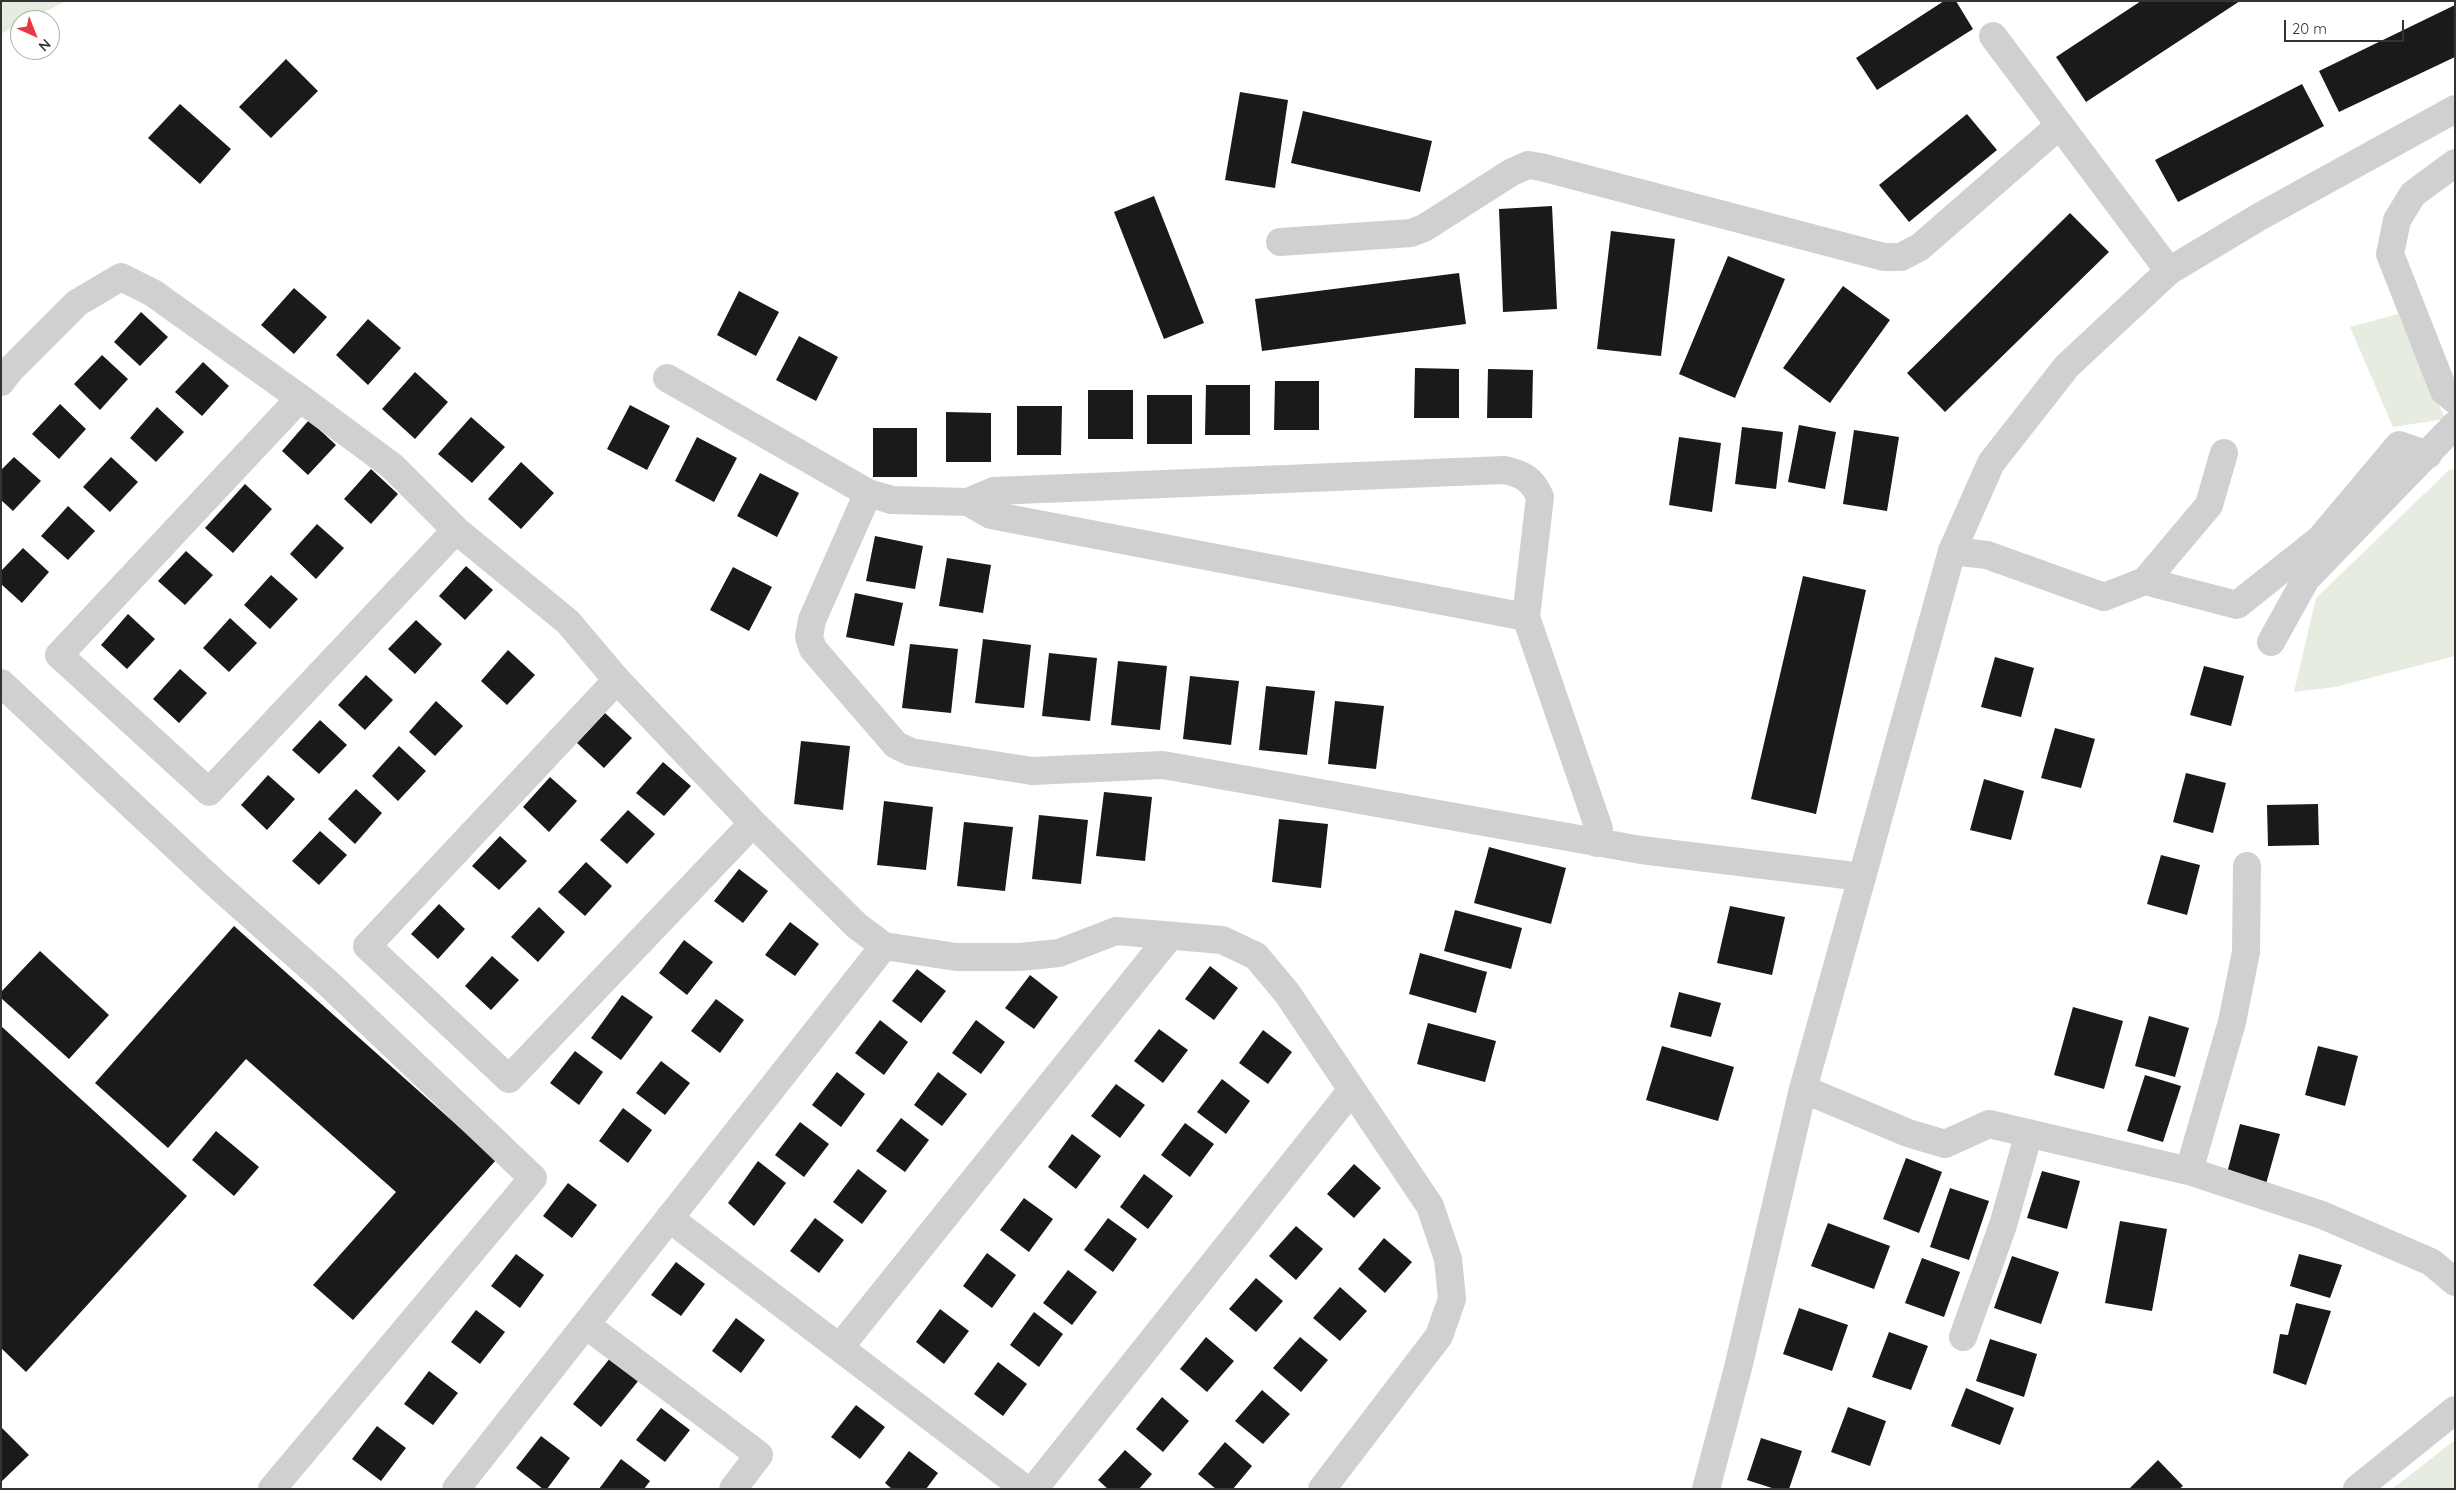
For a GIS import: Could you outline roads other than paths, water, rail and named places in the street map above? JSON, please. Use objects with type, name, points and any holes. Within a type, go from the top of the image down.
[{"type":"street","points":[[1993,36],[2169,271]]},
{"type":"street","points":[[1706,1489],[1738,1368],[1803,1089],[1952,551],[1991,463],[2067,366],[2169,271],[2259,218],[2455,109]]},
{"type":"street","points":[[1280,242],[1412,233],[1424,228],[1512,172],[1528,166],[1541,166],[1884,257],[1901,257],[1920,247],[2060,125]]},
{"type":"street","points":[[2455,163],[2412,194],[2397,220],[2390,254],[2444,391],[2455,400]]},
{"type":"street","points":[[1,382],[11,369],[77,303],[121,277],[153,293],[392,466],[456,530],[568,622],[617,680],[753,823],[858,926],[884,946],[956,957],[1020,958],[1059,953],[1116,931],[1222,940],[1256,956],[1286,993],[1430,1206],[1448,1259],[1452,1299],[1439,1336],[1322,1489]]},
{"type":"street","points":[[667,378],[868,493],[892,500],[968,502],[994,491],[1504,470],[1520,473],[1534,483],[1540,497],[1526,617],[1598,829],[1598,843]]},
{"type":"street","points":[[300,398],[59,655],[208,792],[456,530]]},
{"type":"street","points":[[2271,642],[2306,578],[2455,426]]},
{"type":"street","points":[[2145,581],[2237,605],[2320,539],[2399,445],[2428,455]]},
{"type":"street","points":[[1952,551],[1987,554],[2104,597],[2145,581],[2209,506],[2224,453]]},
{"type":"street","points":[[868,493],[812,620],[809,636],[813,650],[896,745],[911,752],[1032,771],[1163,765],[1650,852],[1862,877]]},
{"type":"street","points":[[968,502],[991,515],[1526,617]]},
{"type":"street","points":[[617,680],[367,946],[509,1079],[753,823]]},
{"type":"street","points":[[1,683],[217,885],[330,985],[534,1178],[272,1489]]},
{"type":"street","points":[[2188,1171],[2232,1022],[2246,952],[2247,866]]},
{"type":"street","points":[[840,1347],[1170,936]]},
{"type":"street","points":[[456,1489],[884,946]]},
{"type":"street","points":[[1803,1089],[1908,1133],[1945,1144],[1989,1124],[2188,1171],[2322,1215],[2432,1262],[2455,1282]]},
{"type":"street","points":[[1034,1489],[1351,1091]]},
{"type":"street","points":[[1963,1337],[2003,1225],[2029,1134]]},
{"type":"street","points":[[669,1218],[1025,1489]]},
{"type":"street","points":[[586,1325],[759,1455],[732,1489]]},
{"type":"street","points":[[2357,1489],[2455,1410]]}]
